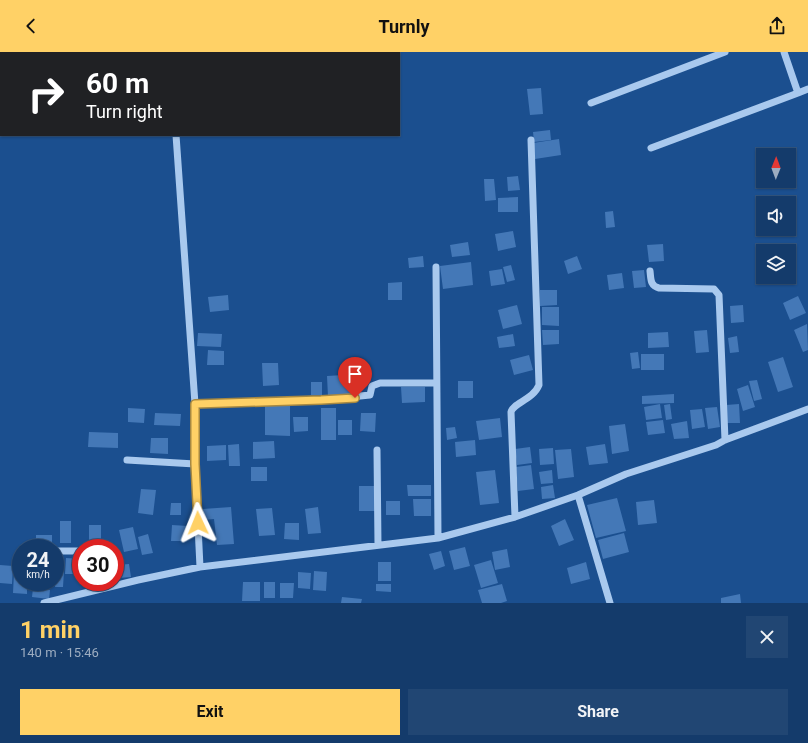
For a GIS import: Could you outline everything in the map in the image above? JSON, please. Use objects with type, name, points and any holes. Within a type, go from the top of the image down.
[{"type":"street","points":[[591,103],[725,52]]},
{"type":"street","points":[[784,52],[798,93]]},
{"type":"street","points":[[651,148],[808,89]]},
{"type":"street","points":[[176,136],[195,404],[195,464],[200,567]]},
{"type":"street","points":[[515,517],[511,412],[514,407],[527,400],[535,393],[539,385],[531,140]]},
{"type":"street","points":[[436,267],[438,538]]},
{"type":"street","points":[[650,271],[652,284],[654,287],[714,289],[719,296],[725,440]]},
{"type":"street","points":[[195,404],[355,398],[370,395],[372,386],[380,383],[436,383]]},
{"type":"street","points":[[124,581],[200,567],[438,538],[515,517],[578,495],[626,474],[716,445],[725,440],[808,409]]},
{"type":"street","points":[[377,450],[378,545]]},
{"type":"street","points":[[127,460],[195,464]]},
{"type":"street","points":[[578,495],[610,603]]},
{"type":"street","points":[[44,603],[83,591]]},
{"type":"building","points":[[541,88],[543,114],[530,115],[527,89]]},
{"type":"building","points":[[550,130],[551,140],[534,142],[533,132]]},
{"type":"building","points":[[559,139],[561,155],[535,159],[533,143]]},
{"type":"building","points":[[518,176],[520,190],[508,191],[507,177]]},
{"type":"building","points":[[484,179],[494,179],[496,200],[485,201]]},
{"type":"building","points":[[518,197],[518,212],[498,212],[498,198]]},
{"type":"building","points":[[613,211],[615,227],[606,228],[605,212]]},
{"type":"building","points":[[513,231],[516,247],[498,251],[495,234]]},
{"type":"building","points":[[468,242],[470,255],[452,257],[450,245]]},
{"type":"building","points":[[663,244],[664,261],[649,262],[647,245]]},
{"type":"building","points":[[423,256],[424,267],[409,268],[408,258]]},
{"type":"building","points":[[577,256],[582,269],[568,274],[564,261]]},
{"type":"building","points":[[471,262],[473,285],[443,289],[440,266]]},
{"type":"building","points":[[511,265],[515,280],[507,282],[503,267]]},
{"type":"building","points":[[502,269],[505,284],[491,286],[489,271]]},
{"type":"building","points":[[644,270],[646,287],[634,288],[632,271]]},
{"type":"building","points":[[622,273],[624,288],[609,290],[607,275]]},
{"type":"building","points":[[402,282],[402,300],[388,300],[388,283]]},
{"type":"building","points":[[540,290],[557,290],[557,305],[540,306]]},
{"type":"building","points":[[228,295],[229,310],[210,312],[208,297]]},
{"type":"building","points":[[798,296],[806,313],[790,320],[783,303]]},
{"type":"building","points":[[517,305],[522,324],[503,329],[498,310]]},
{"type":"building","points":[[743,305],[744,322],[731,323],[730,306]]},
{"type":"building","points":[[542,307],[559,307],[559,326],[542,325]]},
{"type":"building","points":[[807,324],[808,350],[803,352],[794,330]]},
{"type":"building","points":[[542,330],[559,330],[559,344],[543,345]]},
{"type":"building","points":[[707,330],[709,352],[696,353],[694,331]]},
{"type":"building","points":[[668,332],[669,347],[648,348],[648,333]]},
{"type":"building","points":[[198,333],[222,334],[221,347],[197,346]]},
{"type":"building","points":[[513,334],[515,346],[499,348],[497,337]]},
{"type":"building","points":[[737,336],[739,352],[730,353],[728,338]]},
{"type":"building","points":[[208,350],[224,351],[224,365],[207,365]]},
{"type":"building","points":[[638,352],[640,368],[632,369],[630,353]]},
{"type":"building","points":[[641,354],[664,354],[664,370],[641,370]]},
{"type":"building","points":[[529,355],[533,370],[514,375],[510,360]]},
{"type":"building","points":[[783,357],[793,387],[778,392],[768,362]]},
{"type":"building","points":[[262,363],[278,363],[279,385],[263,386]]},
{"type":"building","points":[[360,374],[361,395],[328,397],[327,376]]},
{"type":"building","points":[[757,380],[762,399],[754,401],[749,381]]},
{"type":"building","points":[[458,381],[473,381],[473,398],[458,398]]},
{"type":"building","points":[[311,382],[322,382],[322,395],[311,395]]},
{"type":"building","points":[[748,385],[755,407],[743,411],[737,389]]},
{"type":"building","points":[[401,387],[425,387],[425,402],[402,403]]},
{"type":"building","points":[[674,394],[674,403],[642,404],[642,396]]},
{"type":"building","points":[[660,404],[662,418],[646,420],[644,407]]},
{"type":"building","points":[[670,404],[672,419],[666,420],[664,405]]},
{"type":"building","points":[[739,404],[740,423],[727,423],[726,405]]},
{"type":"building","points":[[265,406],[290,406],[290,436],[265,435]]},
{"type":"building","points":[[717,407],[720,427],[708,429],[705,408]]},
{"type":"building","points":[[128,408],[145,409],[144,423],[128,422]]},
{"type":"building","points":[[321,408],[336,408],[336,440],[321,440]]},
{"type":"building","points":[[702,409],[705,427],[692,429],[690,410]]},
{"type":"building","points":[[155,413],[181,414],[180,426],[154,425]]},
{"type":"building","points":[[361,413],[376,413],[375,432],[360,431]]},
{"type":"building","points":[[293,417],[308,417],[308,431],[294,432]]},
{"type":"building","points":[[500,418],[502,437],[479,440],[476,421]]},
{"type":"building","points":[[338,420],[352,420],[352,435],[338,435]]},
{"type":"building","points":[[663,420],[665,433],[648,435],[646,422]]},
{"type":"building","points":[[687,421],[689,438],[674,439],[671,424]]},
{"type":"building","points":[[625,424],[629,451],[612,454],[609,426]]},
{"type":"building","points":[[455,427],[457,438],[447,440],[446,428]]},
{"type":"building","points":[[89,432],[118,433],[118,448],[88,447]]},
{"type":"building","points":[[151,438],[168,438],[168,454],[150,453]]},
{"type":"building","points":[[475,440],[476,455],[456,457],[455,442]]},
{"type":"building","points":[[274,441],[275,458],[253,459],[253,442]]},
{"type":"building","points":[[239,444],[240,466],[229,466],[228,445]]},
{"type":"building","points":[[605,444],[608,463],[589,465],[586,447]]},
{"type":"building","points":[[226,445],[226,460],[207,461],[207,446]]},
{"type":"building","points":[[530,447],[532,463],[517,465],[515,449]]},
{"type":"building","points":[[553,448],[554,464],[540,465],[539,449]]},
{"type":"building","points":[[571,449],[574,477],[558,479],[555,450]]},
{"type":"building","points":[[531,465],[534,489],[518,491],[516,467]]},
{"type":"building","points":[[251,467],[267,467],[267,481],[251,481]]},
{"type":"building","points":[[495,470],[499,503],[480,505],[476,472]]},
{"type":"building","points":[[552,470],[553,483],[541,484],[539,472]]},
{"type":"building","points":[[407,485],[431,485],[431,496],[408,496]]},
{"type":"building","points":[[553,485],[555,498],[542,499],[541,487]]},
{"type":"building","points":[[359,486],[375,486],[376,511],[359,511]]},
{"type":"building","points":[[141,489],[156,490],[153,515],[138,513]]},
{"type":"building","points":[[617,498],[626,531],[596,538],[587,505]]},
{"type":"building","points":[[413,499],[431,499],[431,516],[414,516]]},
{"type":"building","points":[[654,500],[657,523],[638,525],[636,502]]},
{"type":"building","points":[[386,501],[400,501],[400,515],[386,515]]},
{"type":"building","points":[[171,503],[181,503],[181,515],[170,515]]},
{"type":"building","points":[[231,507],[234,544],[217,545],[214,519],[204,520],[203,509]]},
{"type":"building","points":[[318,507],[321,533],[308,534],[305,509]]},
{"type":"building","points":[[272,508],[275,535],[259,536],[256,509]]},
{"type":"building","points":[[565,519],[574,540],[559,546],[551,526]]},
{"type":"building","points":[[60,521],[71,521],[71,543],[64,543],[64,539],[60,539]]},
{"type":"building","points":[[285,523],[299,523],[299,540],[284,539]]},
{"type":"building","points":[[89,525],[101,525],[101,539],[89,539]]},
{"type":"building","points":[[172,525],[188,526],[187,541],[171,541]]},
{"type":"building","points":[[133,527],[138,549],[124,552],[124,539],[121,539],[119,530]]},
{"type":"building","points":[[624,533],[629,552],[603,559],[598,540]]},
{"type":"building","points":[[148,534],[153,553],[142,555],[138,537]]},
{"type":"building","points":[[36,535],[52,535],[52,539],[36,539]]},
{"type":"building","points":[[465,547],[470,566],[454,570],[449,551]]},
{"type":"building","points":[[507,549],[510,567],[495,570],[492,552]]},
{"type":"building","points":[[441,551],[445,566],[434,570],[429,554]]},
{"type":"building","points":[[66,558],[72,558],[72,574],[65,574]]},
{"type":"building","points":[[491,560],[498,583],[481,588],[474,565]]},
{"type":"building","points":[[378,562],[391,562],[391,581],[378,581]]},
{"type":"building","points":[[586,562],[590,579],[571,584],[567,568]]},
{"type":"building","points":[[124,564],[129,564],[131,577],[124,578]]},
{"type":"building","points":[[0,565],[12,566],[12,584],[0,583]]},
{"type":"building","points":[[314,571],[327,572],[326,591],[313,590]]},
{"type":"building","points":[[298,572],[311,573],[310,589],[298,588]]},
{"type":"building","points":[[243,582],[260,582],[260,601],[242,601]]},
{"type":"building","points":[[264,582],[275,582],[275,598],[264,598]]},
{"type":"building","points":[[280,583],[294,583],[293,598],[280,598]]},
{"type":"building","points":[[376,584],[391,584],[391,592],[376,591]]},
{"type":"building","points":[[502,584],[507,601],[501,603],[482,603],[478,590]]},
{"type":"building","points":[[13,591],[27,591],[27,594],[13,593]]},
{"type":"building","points":[[33,591],[50,591],[49,599],[32,597]]},
{"type":"building","points":[[740,594],[741,603],[721,603],[721,598]]},
{"type":"building","points":[[342,597],[362,599],[361,603],[341,603]]},
{"type":"route","points":[[198,523],[195,464],[195,404],[355,398]]}]
